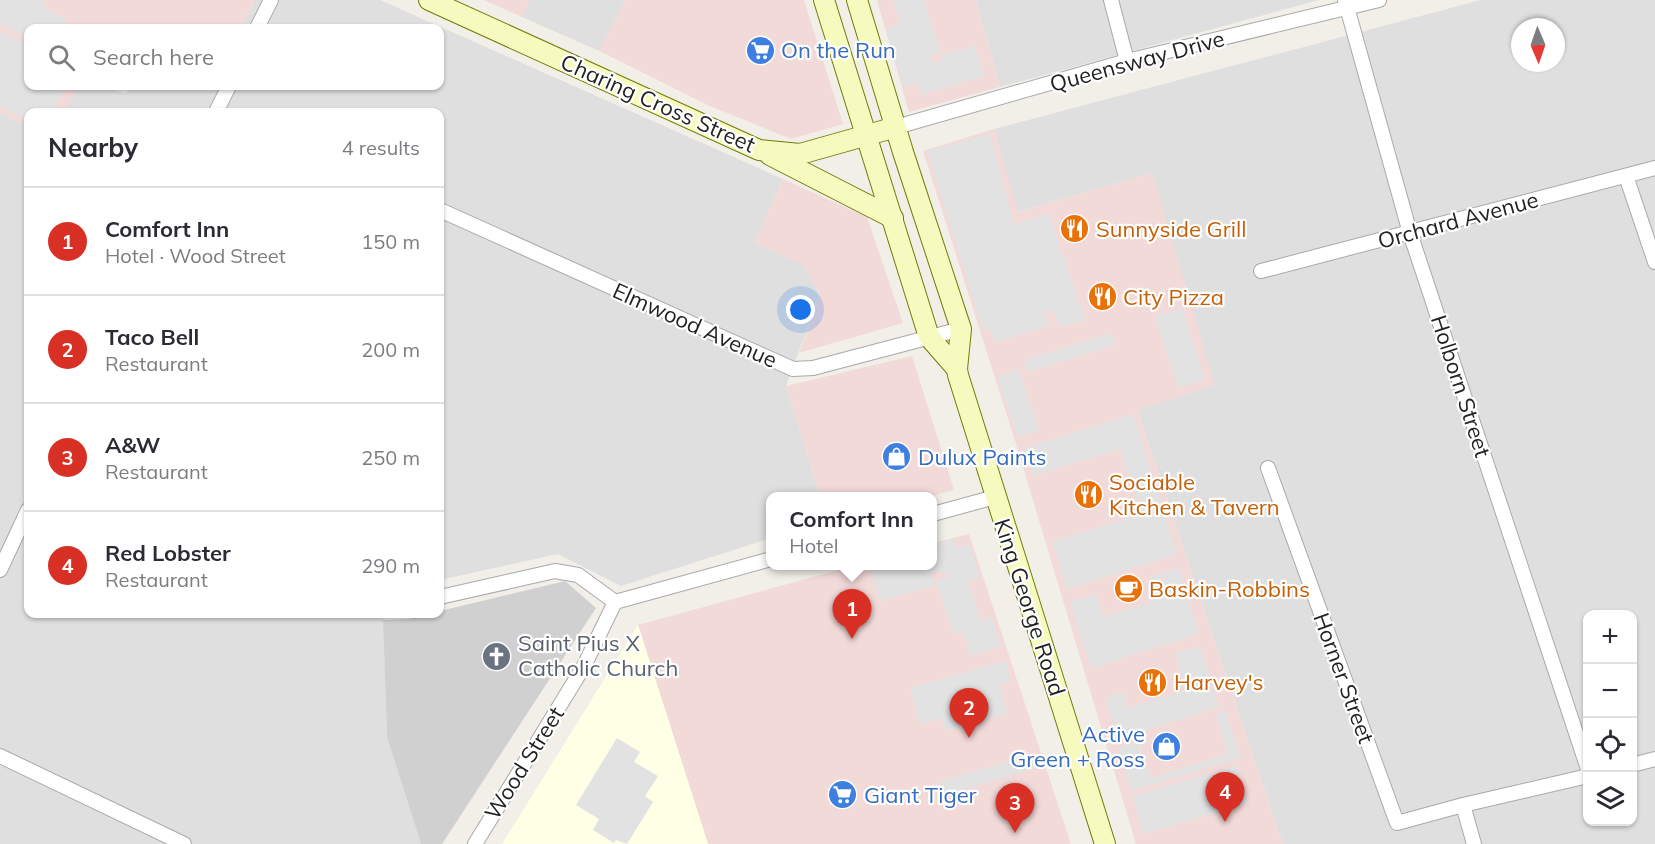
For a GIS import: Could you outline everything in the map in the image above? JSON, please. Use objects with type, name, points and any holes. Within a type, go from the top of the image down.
[{"type":"main road","name":"Charing Cross Street","points":[[429,0],[759,150],[800,154],[896,127]]},
{"type":"main road","name":"King George Road","points":[[824,0],[929,337],[957,369]]},
{"type":"main road","name":"King George Road","points":[[857,0],[961,329],[957,369],[1105,844]]},
{"type":"main road","points":[[759,150],[893,218]]},
{"type":"street","points":[[259,24],[271,0]]},
{"type":"street","points":[[1111,0],[1127,61]]},
{"type":"street","name":"Queensway Drive","points":[[896,127],[1127,61],[1346,4],[1379,0]]},
{"type":"street","name":"Holborn Street","points":[[1346,4],[1410,233],[1583,757]]},
{"type":"street","points":[[220,108],[227,90]]},
{"type":"street","name":"Orchard Avenue","points":[[1261,271],[1655,168]]},
{"type":"street","points":[[1626,176],[1655,261]]},
{"type":"street","name":"Elmwood Avenue","points":[[444,212],[793,369],[813,368],[961,329]]},
{"type":"street","name":"Horner Street","points":[[1268,468],[1397,823],[1463,805]]},
{"type":"street","points":[[937,513],[995,497]]},
{"type":"street","points":[[0,570],[24,519]]},
{"type":"street","points":[[444,596],[555,571],[578,575],[615,602],[766,560]]},
{"type":"street","name":"Wood Street","points":[[475,844],[584,666],[615,602]]},
{"type":"street","points":[[0,756],[183,844]]},
{"type":"street","points":[[1637,764],[1655,759]]},
{"type":"street","points":[[1474,844],[1463,805],[1583,777]]},
{"type":"shaded area","points":[[0,0],[255,0],[243,24],[24,24],[24,90],[75,90],[67,108],[24,108],[24,124],[0,113]]},
{"type":"shaded area","points":[[0,0],[45,0],[43,8],[67,20],[65,24],[24,24],[24,35],[0,24]]},
{"type":"shaded area","points":[[255,0],[380,0],[434,24],[243,24]]},
{"type":"shaded area","points":[[484,0],[530,0],[522,17]]},
{"type":"shaded area","points":[[530,0],[625,0],[599,51],[522,17]]},
{"type":"shaded area","points":[[625,0],[804,0],[843,124],[791,139],[705,104],[599,51]]},
{"type":"shaded area","points":[[877,0],[976,0],[1000,87],[909,112]]},
{"type":"shaded area","points":[[893,0],[924,0],[940,53],[929,56],[934,62],[942,62],[941,55],[975,46],[984,76],[920,95],[917,83],[903,87],[886,29],[900,24]]},
{"type":"shaded area","points":[[976,0],[1319,0],[1000,87]]},
{"type":"shaded area","points":[[1481,0],[1655,0],[1655,844],[1283,844],[1137,410],[1152,173],[1017,212],[994,129]]},
{"type":"shaded area","points":[[444,28],[783,179],[754,243],[804,264],[820,295],[786,386],[819,492],[766,492],[766,540],[621,586],[558,554],[444,579],[444,108],[67,108],[75,90],[116,90],[126,94],[128,90],[444,90]]},
{"type":"shaded area","points":[[0,32],[24,43],[24,90],[64,90],[55,108],[24,108],[24,118],[0,106]]},
{"type":"shaded area","points":[[0,113],[24,124],[24,618],[383,618],[387,737],[421,844],[0,844]]},
{"type":"shaded area","points":[[994,129],[1018,212],[1152,173],[1215,385],[1137,410],[1283,844],[1136,844],[1017,447],[923,151]]},
{"type":"shaded area","points":[[990,134],[1014,224],[1049,214],[1085,320],[1060,327],[1052,310],[1044,313],[1050,326],[994,342],[991,329],[983,330],[927,151]]},
{"type":"shaded area","points":[[783,179],[867,217],[903,323],[799,353],[820,295],[804,265],[754,243]]},
{"type":"shaded area","points":[[1182,308],[1205,379],[1178,387],[1155,316]]},
{"type":"shaded area","points":[[1111,333],[1115,345],[1028,372],[1024,360]]},
{"type":"shaded area","points":[[912,356],[954,490],[937,495],[937,492],[819,492],[786,386]]},
{"type":"shaded area","points":[[1018,369],[1039,430],[1018,437],[997,377]]},
{"type":"shaded area","points":[[1133,414],[1177,554],[1068,589],[1052,542],[1141,514],[1120,449],[1032,476],[1024,448]]},
{"type":"shaded area","points":[[969,534],[1071,844],[708,844],[638,625],[838,570],[937,570],[937,542]]},
{"type":"shaded area","points":[[954,538],[957,548],[970,545],[980,578],[968,582],[980,619],[992,617],[1001,647],[970,655],[963,631],[953,634],[936,581],[948,577],[943,572],[931,572],[934,586],[880,601],[872,572],[937,570],[937,543]]},
{"type":"shaded area","points":[[1179,568],[1199,634],[1091,668],[1070,602],[1096,594],[1103,617],[1157,600],[1150,577]]},
{"type":"shaded area","points":[[565,581],[596,608],[442,844],[421,844],[387,737],[383,620],[444,618],[444,610]]},
{"type":"shaded area","points":[[638,625],[708,844],[502,844]]},
{"type":"shaded area","points":[[1200,646],[1219,707],[1118,739],[1105,698],[1122,693],[1128,708],[1186,690],[1175,654]]},
{"type":"shaded area","points":[[1005,661],[1011,681],[999,685],[1007,714],[946,731],[942,718],[920,724],[910,688]]},
{"type":"shaded area","points":[[1226,711],[1240,758],[1131,791],[1118,748],[1140,742],[1151,778],[1228,754],[1216,714]]},
{"type":"shaded area","points":[[617,738],[640,752],[634,762],[658,776],[645,796],[653,802],[627,844],[616,840],[614,843],[593,830],[599,819],[576,805]]},
{"type":"shaded area","points":[[1034,754],[1038,767],[942,796],[938,782]]},
{"type":"shaded area","points":[[1237,766],[1248,803],[1143,834],[1132,796]]},
{"type":"place","name":"On the Run","points":[[760,50]]},
{"type":"place","name":"Sunnyside Grill","points":[[1075,229]]},
{"type":"place","name":"City Pizza","points":[[1102,297]]},
{"type":"place","name":"Dulux Paints","points":[[897,457]]},
{"type":"place","name":"Sociable Kitchen & Tavern","points":[[1088,495]]},
{"type":"place","name":"Baskin-Robbins","points":[[1128,589]]},
{"type":"place","name":"Comfort Inn","points":[[852,639]]},
{"type":"place","name":"Saint Pius X Catholic Church","points":[[497,656]]},
{"type":"place","name":"Harvey's","points":[[1153,682]]},
{"type":"place","name":"Taco Bell","points":[[969,738]]},
{"type":"place","name":"Active Green + Ross","points":[[1166,747]]},
{"type":"place","name":"Giant Tiger","points":[[843,795]]},
{"type":"place","name":"Red Lobster","points":[[1225,822]]},
{"type":"place","name":"A&W","points":[[1015,833]]}]
